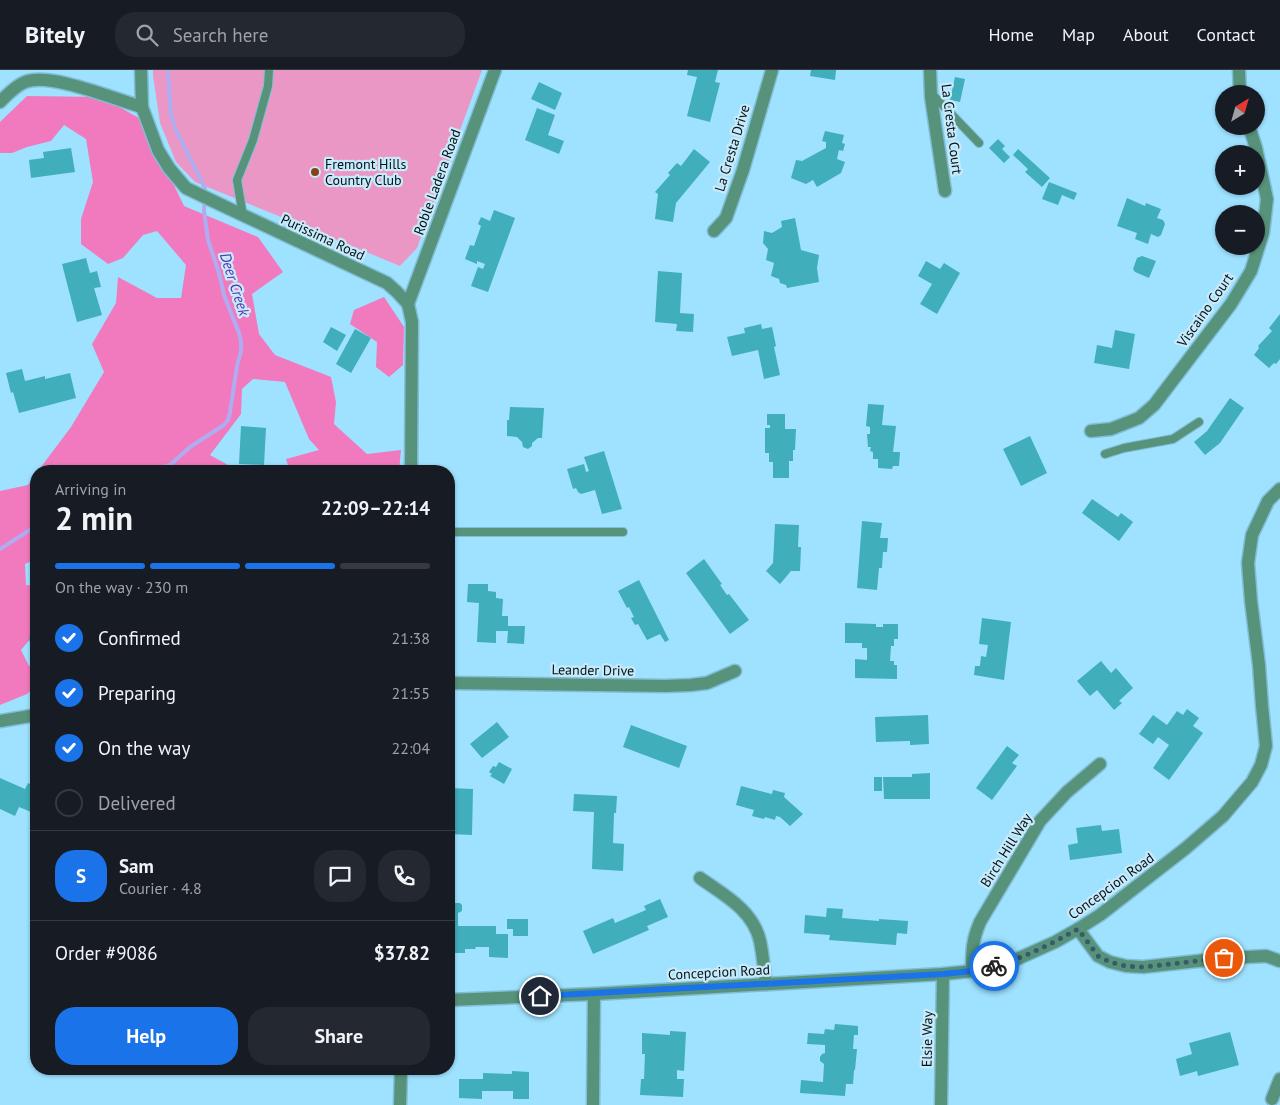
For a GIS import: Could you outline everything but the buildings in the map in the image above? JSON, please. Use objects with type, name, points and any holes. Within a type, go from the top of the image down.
[{"type":"street","name":"Purissima Road","points":[[141,70],[142,107],[158,150],[169,168],[186,188],[387,283],[408,304]]},
{"type":"street","name":"Roble Ladera Road","points":[[408,304],[495,70]]},
{"type":"street","name":"La Cresta Drive","points":[[714,231],[726,218],[743,170],[772,70]]},
{"type":"street","name":"La Cresta Court","points":[[930,70],[931,93],[945,191]]},
{"type":"street","points":[[1240,70],[1240,85]]},
{"type":"street","points":[[0,102],[25,82],[44,80],[66,83],[142,107]]},
{"type":"street","name":"Viscaino Court","points":[[1091,431],[1111,429],[1139,418],[1154,405],[1231,304],[1251,271],[1264,233],[1268,199],[1252,135]]},
{"type":"street","points":[[408,304],[412,322],[411,465]]},
{"type":"street","name":"Concepcion Road","points":[[455,1000],[594,994],[972,971],[1015,960],[1055,942],[1078,929],[1106,911],[1186,848],[1223,816],[1252,782],[1261,765],[1266,746],[1248,563],[1252,535],[1268,501],[1280,489]]},
{"type":"street","name":"Leander Drive","points":[[455,683],[691,685],[707,682],[735,671]]},
{"type":"street","points":[[0,720],[30,717]]},
{"type":"street","name":"Birch Hill Way","points":[[972,971],[974,936],[980,922],[1040,821],[1067,792],[1100,764]]},
{"type":"street","points":[[700,878],[746,912],[755,926],[760,940],[766,984]]},
{"type":"street","points":[[1078,929],[1098,956],[1110,962],[1126,966],[1143,967],[1240,957],[1266,956],[1280,960]]},
{"type":"street","name":"Elsie Way","points":[[941,1105],[943,974]]},
{"type":"street","points":[[593,1105],[594,994]]},
{"type":"street","points":[[400,1105],[401,1075]]},
{"type":"street","points":[[1272,1099],[1280,1079]]},
{"type":"lane","points":[[243,216],[237,180],[253,140],[268,86],[269,70]]},
{"type":"lane","points":[[931,93],[979,143]]},
{"type":"lane","points":[[1105,454],[1124,448],[1173,439],[1199,422]]},
{"type":"lane","points":[[455,532],[623,532]]},
{"type":"shaded area","name":"Fremont Hills Country Club","points":[[153,70],[482,70],[417,248],[400,266],[195,182],[176,162],[160,123]]},
{"type":"shaded area","points":[[27,96],[102,97],[151,125],[170,177],[184,206],[258,237],[283,272],[252,294],[259,334],[275,355],[331,377],[336,402],[334,424],[367,454],[401,450],[400,465],[288,465],[286,459],[319,450],[309,439],[285,382],[253,379],[242,389],[241,414],[210,455],[228,465],[42,465],[71,427],[104,372],[92,344],[116,303],[118,277],[157,298],[181,298],[186,265],[157,231],[143,235],[123,258],[108,264],[81,244],[81,219],[93,182],[86,139],[64,125],[51,141],[12,153],[0,153],[0,122]]},
{"type":"shaded area","points":[[384,297],[404,327],[403,365],[389,377],[376,367],[377,342],[350,324],[354,310]]},
{"type":"shaded area","points":[[30,482],[30,562],[25,564],[26,585],[30,585],[30,639],[21,650],[30,666],[30,691],[0,705],[0,491],[28,485]]},
{"type":"waterway","name":"Deer Creek","points":[[168,70],[171,115],[175,128],[205,188],[204,211],[208,240],[224,295],[241,342],[228,420],[224,425],[190,447],[170,465]]},
{"type":"waterway","name":"Deer Creek","points":[[0,549],[30,530]]},
{"type":"way so far","points":[[994,966],[1034,952],[1078,929],[1098,956],[1110,962],[1126,966],[1143,967],[1224,958]]},
{"type":"place","name":"Fremont Hills Country Club","points":[[315,172]]},
{"type":"route","points":[[540,996],[943,974],[972,971],[994,966]]}]
